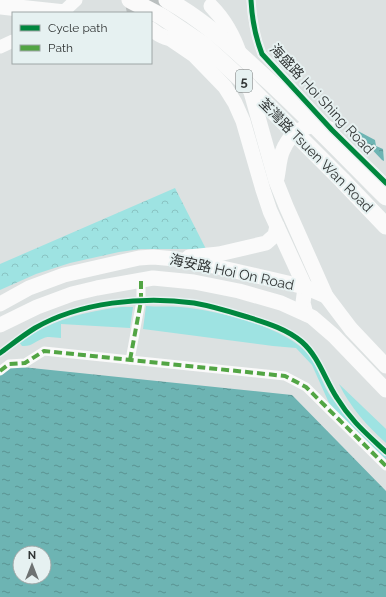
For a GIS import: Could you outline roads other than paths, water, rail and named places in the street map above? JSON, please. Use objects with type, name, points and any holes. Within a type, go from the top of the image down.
[{"type":"highway","name":"荃灣路 Tsuen Wan Road","points":[[132,0],[161,16],[204,45],[276,113],[386,226]]},
{"type":"highway","name":"荃灣路 Tsuen Wan Road","points":[[167,0],[198,20],[242,56],[286,96],[386,197]]},
{"type":"highway","points":[[0,6],[56,12]]},
{"type":"main road","points":[[172,40],[185,40],[197,36],[204,30],[209,21],[210,3]]},
{"type":"main road","points":[[210,3],[220,15],[237,47],[276,180],[326,296],[351,329],[386,366]]},
{"type":"main road","points":[[152,30],[163,37],[172,40],[194,55],[225,87],[235,103],[243,121],[263,190],[277,226],[305,287],[303,303],[309,316],[317,315],[322,311],[326,296]]},
{"type":"main road","points":[[276,180],[282,151],[293,135],[305,128],[316,125],[324,126],[332,130]]},
{"type":"main road","points":[[176,259],[219,254],[266,244],[275,235],[277,226]]},
{"type":"main road","name":"海安路 Hoi On Road","points":[[0,304],[30,288],[64,275],[139,258],[176,259],[305,287],[326,296]]},
{"type":"main road","name":"海安路 Hoi On Road","points":[[0,325],[37,307],[72,294],[97,288],[153,278],[194,282],[239,290],[281,303],[309,316],[334,336],[386,390]]},
{"type":"street","points":[[63,12],[76,0]]},
{"type":"street","name":"海盛路 Hoi Shing Road","points":[[251,0],[251,13],[256,40],[262,54],[332,130],[386,183]]},
{"type":"street","points":[[0,47],[12,41]]},
{"type":"street","points":[[130,360],[141,301],[142,280]]},
{"type":"street","points":[[0,371],[9,364],[25,363],[44,351],[285,376],[306,387],[386,466]]},
{"type":"water","points":[[358,131],[375,140],[376,146],[383,149],[384,161],[361,138]]},
{"type":"water","points":[[12,366],[292,395],[386,491],[386,597],[0,597],[0,375]]},
{"type":"tunnel","points":[[132,12],[151,8],[169,0]]}]
